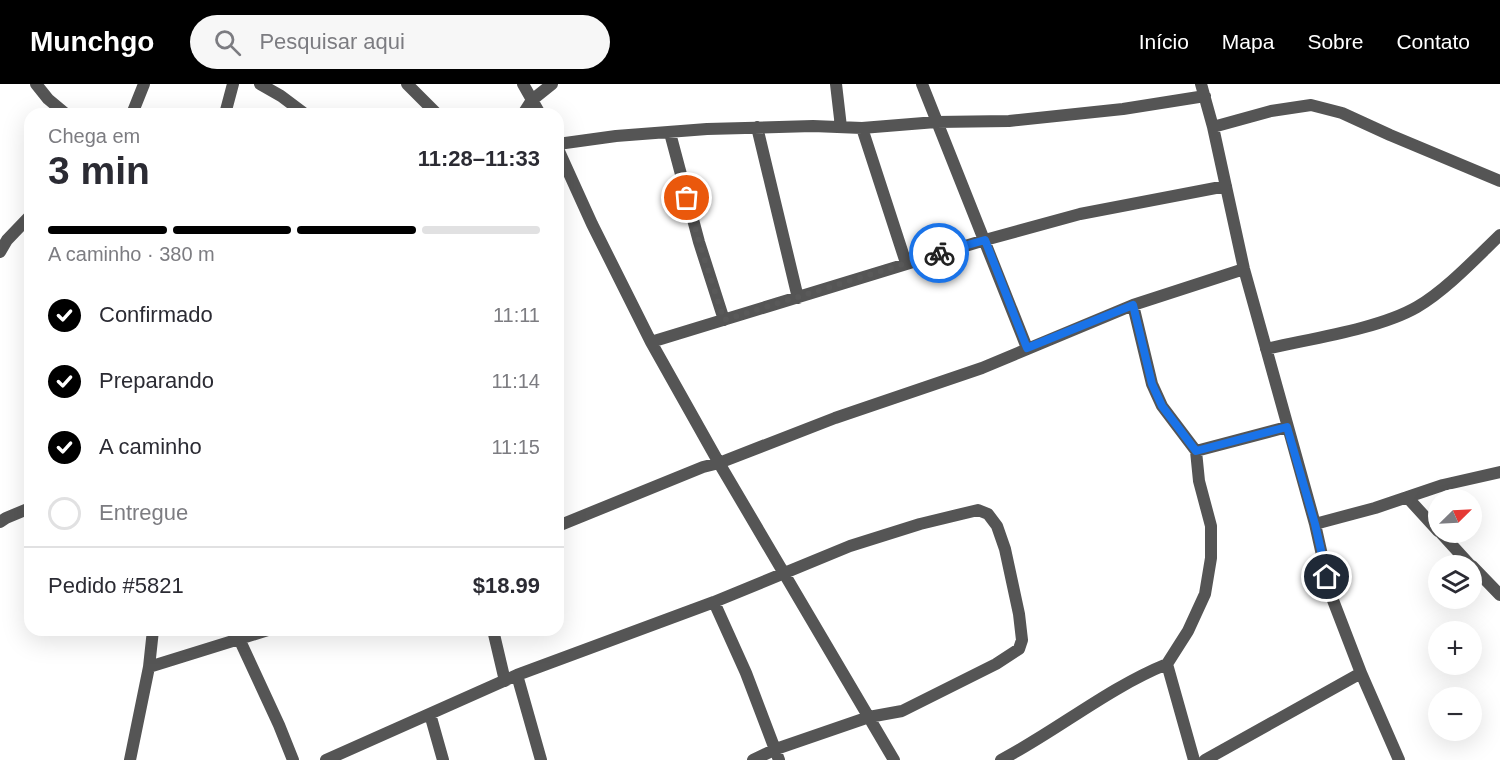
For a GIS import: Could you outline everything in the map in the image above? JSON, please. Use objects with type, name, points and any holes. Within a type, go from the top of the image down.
[{"type":"street","points":[[36,84],[59,108]]},
{"type":"street","points":[[134,108],[144,84]]},
{"type":"street","points":[[227,108],[233,84]]},
{"type":"street","points":[[260,84],[297,108]]},
{"type":"street","points":[[407,84],[431,108]]},
{"type":"street","points":[[524,84],[537,108]]},
{"type":"street","points":[[527,108],[532,100],[552,84]]},
{"type":"street","points":[[836,84],[841,127]]},
{"type":"street","points":[[922,84],[1027,348]]},
{"type":"street","points":[[564,146],[616,136],[707,129],[757,127],[862,129],[936,122],[1009,121],[1123,109],[1203,90],[1244,268],[1315,524],[1331,595],[1360,673],[1399,760]]},
{"type":"street","points":[[1213,127],[1271,111],[1311,105],[1342,113],[1500,181]]},
{"type":"street","points":[[757,127],[798,298]]},
{"type":"street","points":[[862,129],[906,263]]},
{"type":"street","points":[[670,133],[699,242],[724,320]]},
{"type":"street","points":[[564,161],[592,224],[651,342],[719,463],[894,760]]},
{"type":"street","points":[[651,342],[906,263],[1080,214],[1226,186]]},
{"type":"street","points":[[0,252],[4,237],[24,221]]},
{"type":"street","points":[[1266,349],[1376,324],[1416,308],[1500,235]]},
{"type":"street","points":[[564,524],[703,467],[982,368],[1133,305],[1244,268]]},
{"type":"street","points":[[1001,760],[1037,741],[1138,676],[1167,664],[1188,632],[1205,594],[1211,558],[1211,526],[1199,481],[1196,451],[1162,406],[1152,384],[1133,305]]},
{"type":"street","points":[[1196,451],[1287,427]]},
{"type":"street","points":[[1315,524],[1443,485],[1500,472]]},
{"type":"street","points":[[1407,497],[1428,520]]},
{"type":"street","points":[[326,760],[517,675],[714,602],[850,546],[921,524],[978,510],[988,514],[997,526],[1005,549],[1019,614],[1022,640],[1019,649],[996,664],[902,711],[869,717],[777,754],[753,760]]},
{"type":"street","points":[[0,522],[24,511]]},
{"type":"street","points":[[1449,543],[1461,555]]},
{"type":"street","points":[[1482,577],[1500,595]]},
{"type":"street","points":[[714,602],[746,673],[777,754]]},
{"type":"street","points":[[130,760],[149,667],[152,636]]},
{"type":"street","points":[[149,667],[233,636]]},
{"type":"street","points":[[236,636],[293,760]]},
{"type":"street","points":[[494,636],[505,681]]},
{"type":"street","points":[[1167,664],[1194,760]]},
{"type":"street","points":[[1205,760],[1360,673]]},
{"type":"street","points":[[517,675],[542,760]]},
{"type":"street","points":[[430,714],[443,760]]},
{"type":"way so far","points":[[687,198],[724,320],[939,253]]},
{"type":"route","points":[[939,253],[985,240],[1027,348],[1133,305],[1152,384],[1162,406],[1196,451],[1287,427],[1315,524],[1327,577]]}]
